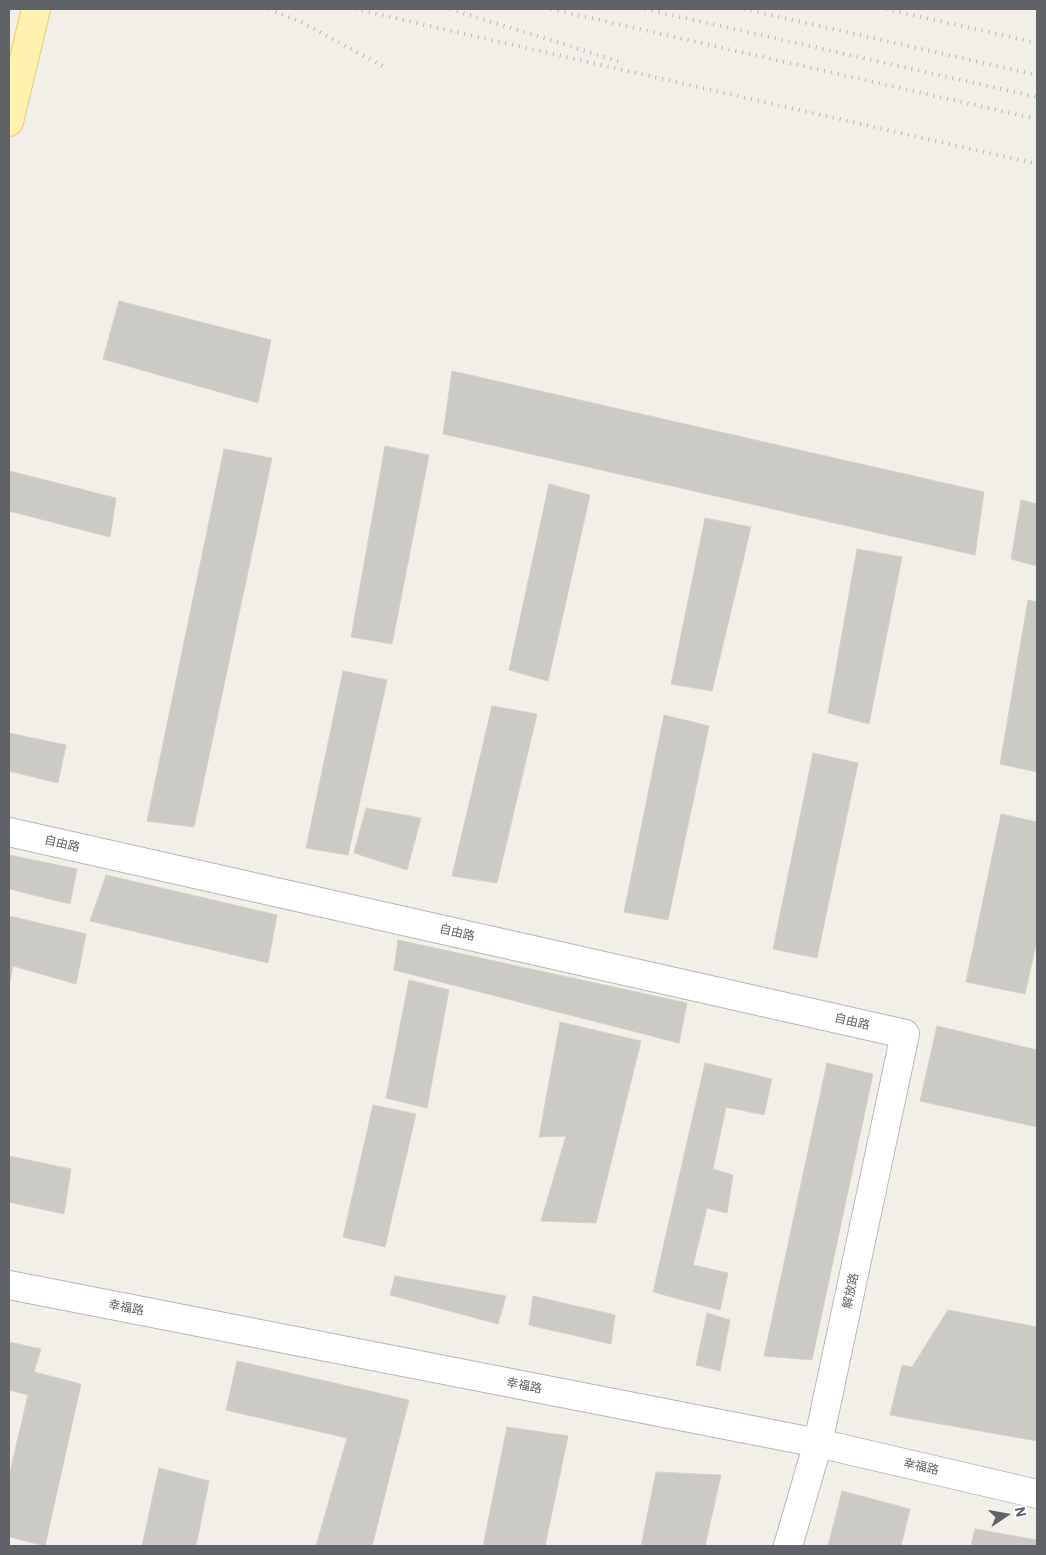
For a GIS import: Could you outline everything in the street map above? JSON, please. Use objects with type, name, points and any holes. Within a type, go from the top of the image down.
[{"type":"main road","points":[[9,122],[36,9]]},
{"type":"street","name":"自由路","points":[[9,832],[905,1034]]},
{"type":"street","name":"解放路","points":[[788,1546],[818,1443],[905,1034]]},
{"type":"street","name":"幸福路","points":[[9,1285],[818,1443],[1037,1494]]},
{"type":"building","points":[[119,301],[271,340],[258,403],[103,359]]},
{"type":"building","points":[[452,371],[984,492],[975,555],[443,434]]},
{"type":"building","points":[[385,446],[429,455],[392,644],[351,637]]},
{"type":"building","points":[[224,449],[272,458],[194,827],[147,821]]},
{"type":"building","points":[[9,471],[116,498],[110,537],[9,511]]},
{"type":"building","points":[[549,484],[590,495],[548,681],[509,670]]},
{"type":"building","points":[[1021,500],[1037,504],[1037,566],[1011,559]]},
{"type":"building","points":[[705,518],[751,527],[712,691],[671,684]]},
{"type":"building","points":[[857,549],[902,557],[869,724],[828,713]]},
{"type":"building","points":[[1028,600],[1037,602],[1037,772],[1000,764]]},
{"type":"building","points":[[343,671],[387,680],[348,855],[306,848]]},
{"type":"building","points":[[492,706],[537,714],[497,883],[452,876]]},
{"type":"building","points":[[664,715],[709,726],[668,920],[624,912]]},
{"type":"building","points":[[9,733],[66,745],[58,783],[9,771]]},
{"type":"building","points":[[813,753],[858,763],[817,958],[773,949]]},
{"type":"building","points":[[366,808],[421,818],[407,870],[354,853]]},
{"type":"building","points":[[1001,814],[1037,822],[1037,940],[1025,994],[966,982]]},
{"type":"building","points":[[9,855],[77,869],[70,904],[9,889]]},
{"type":"building","points":[[106,875],[277,915],[268,963],[90,921]]},
{"type":"building","points":[[9,916],[86,934],[76,984],[13,966],[9,987]]},
{"type":"building","points":[[398,940],[687,1003],[679,1043],[394,970]]},
{"type":"building","points":[[409,980],[449,990],[427,1108],[386,1098]]},
{"type":"building","points":[[560,1022],[641,1041],[596,1223],[541,1221],[566,1136],[539,1137]]},
{"type":"building","points":[[937,1026],[1037,1050],[1037,1127],[920,1101]]},
{"type":"building","points":[[705,1063],[772,1079],[764,1115],[726,1107],[713,1169],[733,1175],[727,1213],[707,1208],[693,1265],[728,1273],[720,1310],[653,1292]]},
{"type":"building","points":[[827,1063],[873,1074],[812,1360],[764,1356]]},
{"type":"building","points":[[373,1105],[416,1114],[385,1247],[343,1237]]},
{"type":"building","points":[[9,1156],[71,1169],[64,1214],[9,1202]]},
{"type":"building","points":[[395,1276],[506,1296],[498,1324],[390,1295]]},
{"type":"building","points":[[533,1296],[615,1315],[611,1344],[529,1325]]},
{"type":"building","points":[[948,1310],[1037,1327],[1037,1441],[890,1415],[902,1365],[912,1367]]},
{"type":"building","points":[[707,1313],[730,1320],[720,1371],[696,1365]]},
{"type":"building","points":[[9,1342],[41,1349],[34,1372],[81,1384],[45,1546],[9,1537],[9,1476],[28,1395],[9,1390]]},
{"type":"building","points":[[237,1361],[409,1400],[372,1546],[316,1546],[347,1438],[226,1410]]},
{"type":"building","points":[[507,1427],[568,1436],[545,1546],[483,1546]]},
{"type":"building","points":[[159,1468],[209,1481],[196,1546],[142,1546]]},
{"type":"building","points":[[656,1472],[721,1475],[705,1546],[641,1546]]},
{"type":"building","points":[[842,1491],[910,1509],[901,1546],[828,1546]]},
{"type":"building","points":[[975,1529],[1037,1540],[1037,1546],[971,1546]]},
{"type":"railway","points":[[269,9],[305,24],[386,68]]},
{"type":"railway","points":[[355,9],[1037,164]]},
{"type":"railway","points":[[450,9],[624,63]]},
{"type":"railway","points":[[551,9],[1037,119]]},
{"type":"railway","points":[[645,9],[1037,97]]},
{"type":"railway","points":[[744,9],[1037,75]]},
{"type":"railway","points":[[886,9],[1037,43]]}]
